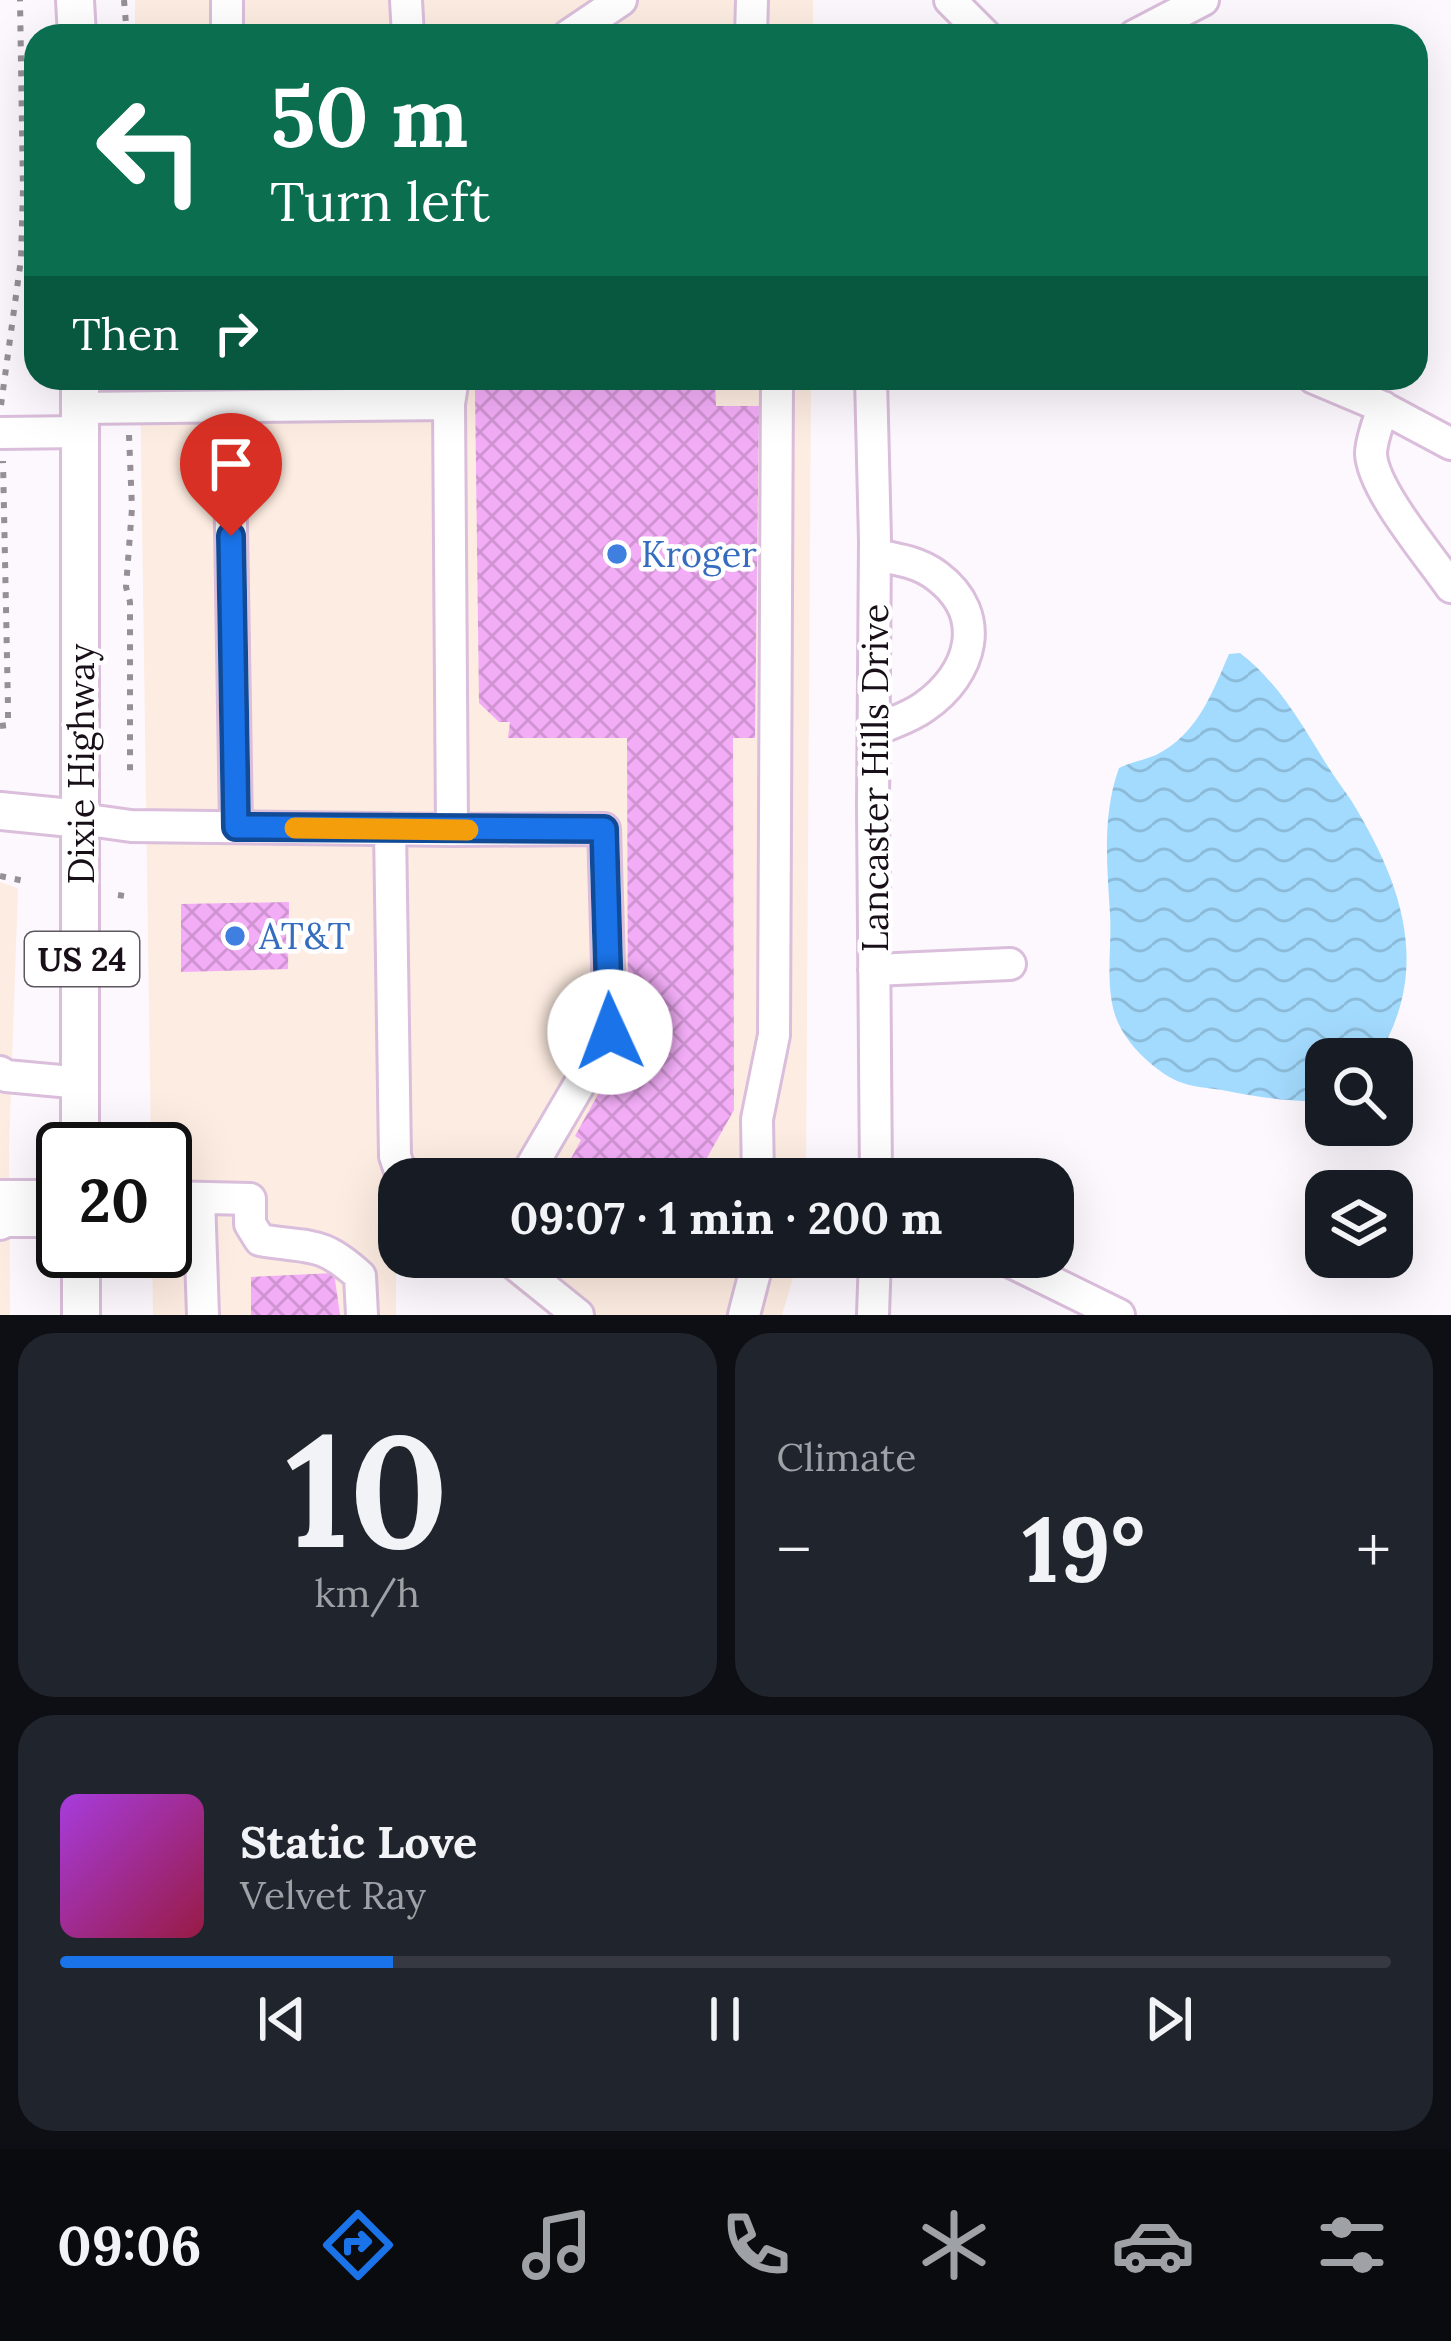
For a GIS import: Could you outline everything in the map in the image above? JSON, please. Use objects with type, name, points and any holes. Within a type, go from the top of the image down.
[{"type":"main road","name":"Dixie Highway","points":[[80,406],[81,1122]]},
{"type":"main road","points":[[0,811],[81,819]]},
{"type":"main road","points":[[81,1278],[81,1315]]},
{"type":"street","points":[[586,24],[621,0]]},
{"type":"street","points":[[950,0],[974,24]]},
{"type":"street","points":[[1157,24],[1203,0]]},
{"type":"street","points":[[758,1158],[757,1119],[774,1035],[777,390]]},
{"type":"street","name":"Lancaster Hills Drive","points":[[871,390],[876,1158]]},
{"type":"street","points":[[1343,390],[1451,444]]},
{"type":"street","points":[[1,434],[80,406],[229,407],[452,391],[452,830]]},
{"type":"street","points":[[229,407],[236,827]]},
{"type":"street","points":[[1383,407],[1371,449],[1373,468],[1385,496],[1451,587]]},
{"type":"street","points":[[874,730],[917,712],[945,689],[962,667],[970,629],[962,604],[938,576],[911,562],[875,555]]},
{"type":"street","points":[[81,819],[131,826],[604,829],[610,1032],[536,1158]]},
{"type":"street","points":[[390,829],[396,1158]]},
{"type":"street","points":[[874,970],[1010,964]]},
{"type":"street","points":[[0,1072],[82,1083]]},
{"type":"street","points":[[0,1196],[36,1196]]},
{"type":"street","points":[[192,1198],[250,1199],[250,1224],[261,1252],[275,1261],[324,1260],[340,1267],[350,1280],[351,1315]]},
{"type":"street","points":[[200,1198],[202,1315]]},
{"type":"street","points":[[0,1224],[36,1221]]},
{"type":"street","points":[[260,1240],[314,1245],[340,1258],[360,1276],[362,1315]]},
{"type":"street","points":[[532,1278],[578,1315]]},
{"type":"street","points":[[743,1315],[755,1278]]},
{"type":"street","points":[[873,1315],[874,1278]]},
{"type":"street","points":[[1044,1278],[1119,1315]]},
{"type":"path","points":[[4,726],[1,434],[7,350],[21,260],[20,0]]},
{"type":"path","points":[[130,408],[132,508],[125,587],[130,602],[130,778]]},
{"type":"path","points":[[0,876],[29,882]]},
{"type":"path","points":[[118,896],[132,897]]},
{"type":"shaded area","points":[[135,0],[813,0],[813,24],[135,24]]},
{"type":"shaded area","points":[[140,390],[811,390],[806,1158],[378,1158],[378,1278],[396,1278],[396,1315],[153,1315],[152,1278],[192,1278],[192,1122],[151,1122]]},
{"type":"shaded area","points":[[0,882],[18,888],[9,1148],[10,1315],[0,1315]]},
{"type":"shaded area","points":[[502,1278],[793,1278],[782,1315],[549,1315]]},
{"type":"water","points":[[1240,653],[1266,676],[1351,800],[1384,863],[1404,927],[1403,993],[1387,1038],[1305,1038],[1305,1101],[1177,1081],[1132,1045],[1112,1003],[1107,840],[1119,768],[1156,755],[1183,736],[1202,711],[1229,654]]},
{"type":"building","name":"Kroger","points":[[475,390],[715,390],[716,406],[759,406],[755,738],[733,738],[734,1110],[707,1158],[571,1158],[581,1140],[575,1136],[628,1040],[627,738],[508,738],[510,722],[499,722],[479,703]]},
{"type":"building","name":"AT&T","points":[[289,902],[288,969],[181,972],[181,904]]},
{"type":"building","points":[[334,1273],[340,1315],[251,1315],[251,1277]]},
{"type":"slow traffic","points":[[295,828],[468,830]]},
{"type":"place","name":"Kroger","points":[[617,554]]},
{"type":"place","name":"AT&T","points":[[235,936]]},
{"type":"route","points":[[231,536],[236,827],[604,829],[610,1032]]}]
